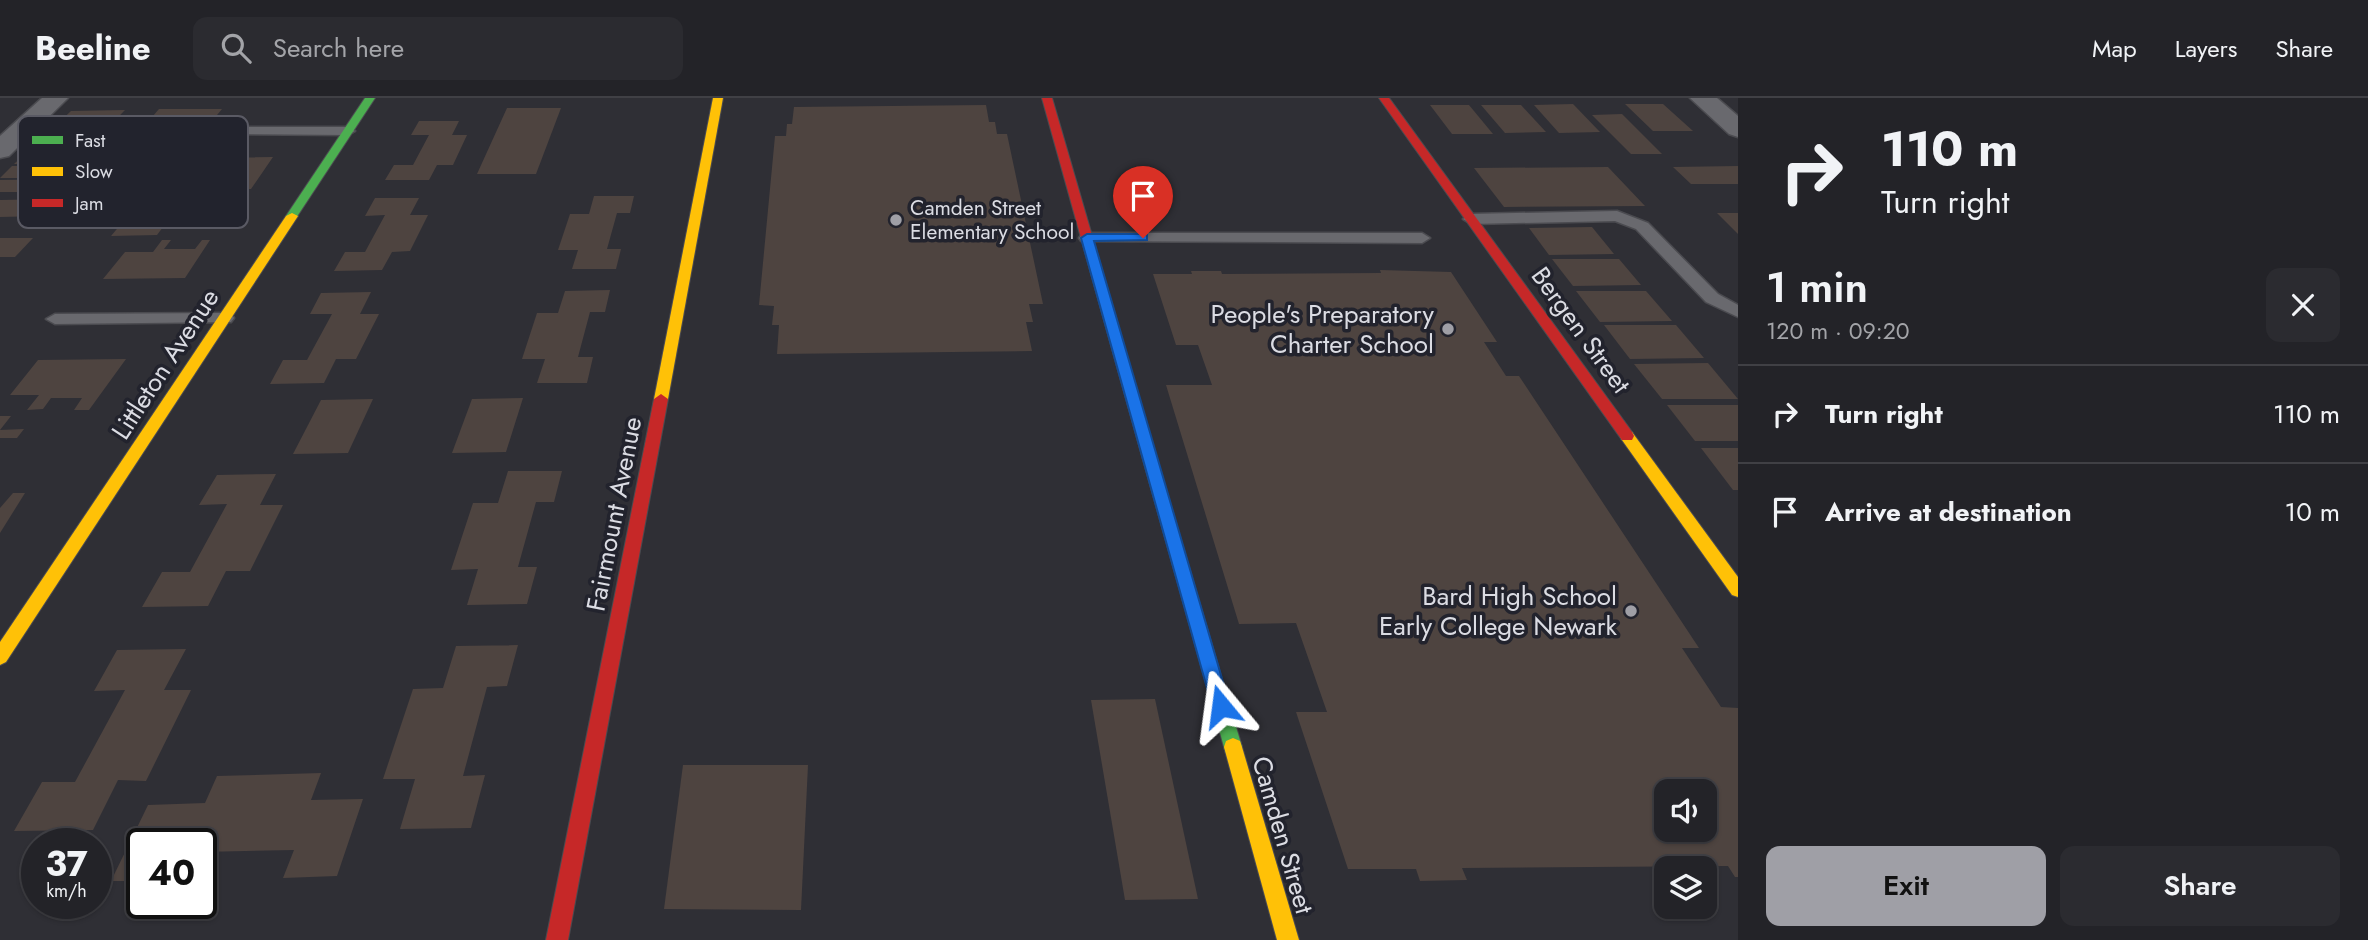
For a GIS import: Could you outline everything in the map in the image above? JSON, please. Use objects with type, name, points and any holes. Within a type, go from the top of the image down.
[{"type":"street","points":[[37,116],[56,98]]},
{"type":"street","name":"Littleton Avenue","points":[[0,657],[370,98]]},
{"type":"street","name":"Fairmount Avenue","points":[[557,940],[718,98]]},
{"type":"street","name":"Camden Street","points":[[1047,98],[1288,940]]},
{"type":"street","name":"Bergen Street","points":[[1384,98],[1738,590]]},
{"type":"street","points":[[1702,98],[1738,129]]},
{"type":"street","points":[[0,150],[18,133]]},
{"type":"lane","points":[[248,131],[348,131]]},
{"type":"lane","points":[[1471,219],[1617,216],[1642,226],[1712,298],[1738,312]]},
{"type":"lane","points":[[1087,238],[1422,239]]},
{"type":"lane","points":[[55,319],[225,318]]},
{"type":"building","points":[[1573,104],[1600,132],[1559,133],[1534,105]]},
{"type":"building","points":[[1625,104],[1663,104],[1693,131],[1653,131]]},
{"type":"building","name":"Camden Street Elementary School","points":[[986,105],[989,122],[995,122],[997,134],[1007,134],[1043,304],[1029,304],[1033,322],[1026,322],[1032,351],[777,354],[779,325],[772,325],[774,306],[759,305],[775,136],[786,136],[787,124],[792,124],[794,107]]},
{"type":"building","points":[[1430,105],[1469,105],[1493,134],[1452,134]]},
{"type":"building","points":[[1481,105],[1521,105],[1546,132],[1505,133]]},
{"type":"building","points":[[507,108],[561,108],[536,174],[477,174]]},
{"type":"building","points":[[159,109],[222,109],[216,116],[153,116]]},
{"type":"building","points":[[125,110],[119,116],[66,116],[71,111]]},
{"type":"building","points":[[1622,114],[1662,154],[1631,154],[1592,115]]},
{"type":"building","points":[[419,121],[459,121],[452,135],[467,135],[453,165],[437,165],[429,180],[385,180],[394,165],[413,165],[429,135],[411,135]]},
{"type":"building","points":[[248,157],[273,157],[251,189],[248,189]]},
{"type":"building","points":[[12,166],[18,166],[18,178],[0,178]]},
{"type":"building","points":[[1738,166],[1738,184],[1691,184],[1673,167]]},
{"type":"building","points":[[1608,167],[1645,206],[1504,207],[1474,168]]},
{"type":"building","points":[[0,180],[18,180],[18,192],[0,192]]},
{"type":"building","points":[[594,196],[634,196],[630,213],[617,213],[607,249],[621,249],[616,269],[572,269],[578,250],[558,250],[570,214],[589,214]]},
{"type":"building","points":[[375,198],[419,198],[410,215],[428,215],[410,251],[392,252],[382,270],[334,271],[345,252],[365,252],[385,215],[365,216]]},
{"type":"building","points":[[0,200],[18,200],[18,217],[0,217]]},
{"type":"building","points":[[1717,213],[1738,213],[1738,234]]},
{"type":"building","points":[[1592,227],[1614,254],[1549,255],[1529,228]]},
{"type":"building","points":[[118,228],[162,228],[157,235],[111,236]]},
{"type":"building","points":[[0,238],[33,238],[15,257],[0,257]]},
{"type":"building","points":[[162,240],[171,240],[164,249],[195,249],[202,240],[210,240],[185,278],[103,279],[125,252],[153,252]]},
{"type":"building","points":[[1552,259],[1619,259],[1641,285],[1573,286]]},
{"type":"building","points":[[1380,270],[1451,272],[1497,342],[1484,342],[1506,376],[1519,376],[1699,648],[1682,648],[1721,707],[1738,708],[1738,877],[1735,877],[1728,866],[1717,866],[1717,856],[1654,856],[1654,867],[1462,868],[1467,880],[1420,881],[1416,869],[1348,869],[1296,712],[1327,712],[1296,623],[1239,624],[1166,385],[1212,385],[1198,345],[1176,345],[1153,274],[1221,271],[1222,274],[1381,273]]},
{"type":"building","points":[[610,290],[605,312],[590,312],[578,357],[593,357],[587,383],[537,383],[545,359],[522,359],[537,313],[558,313],[565,291]]},
{"type":"building","points":[[1576,291],[1646,291],[1672,321],[1600,322]]},
{"type":"building","points":[[371,292],[360,314],[379,314],[356,359],[336,359],[324,383],[270,384],[283,360],[307,360],[332,314],[310,314],[321,293]]},
{"type":"building","points":[[1604,325],[1676,325],[1704,358],[1630,359]]},
{"type":"building","points":[[126,359],[89,410],[74,410],[82,398],[51,398],[43,409],[27,410],[39,395],[10,395],[38,360]]},
{"type":"building","points":[[1708,363],[1738,399],[1662,399],[1634,364]]},
{"type":"building","points":[[523,398],[506,452],[452,453],[472,399]]},
{"type":"building","points":[[373,399],[348,453],[293,454],[321,400]]},
{"type":"building","points":[[1667,405],[1738,405],[1738,441],[1695,441]]},
{"type":"building","points":[[0,416],[11,416],[0,430]]},
{"type":"building","points":[[24,429],[17,438],[0,438],[0,430]]},
{"type":"building","points":[[1701,448],[1738,448],[1738,490],[1733,490]]},
{"type":"building","points":[[508,471],[562,471],[554,502],[536,502],[518,567],[537,567],[527,604],[467,605],[478,569],[451,570],[473,503],[498,503]]},
{"type":"building","points":[[276,474],[260,505],[283,505],[250,571],[226,571],[208,606],[142,607],[162,572],[190,572],[227,504],[199,505],[217,475]]},
{"type":"building","points":[[13,493],[25,493],[0,533],[0,508]]},
{"type":"building","points":[[518,645],[507,686],[487,687],[463,776],[485,775],[471,828],[400,829],[415,779],[383,779],[413,689],[443,688],[456,646]]},
{"type":"building","points":[[186,649],[164,690],[191,690],[146,781],[118,780],[94,828],[21,828],[21,831],[14,831],[42,782],[75,782],[125,690],[94,691],[117,650]]},
{"type":"building","points":[[1155,699],[1198,899],[1125,900],[1091,700]]},
{"type":"building","points":[[683,765],[808,765],[801,910],[664,909]]},
{"type":"building","points":[[321,773],[311,800],[363,799],[337,876],[283,878],[294,850],[217,852],[217,828],[137,828],[148,805],[205,803],[217,776]]},
{"type":"building","points":[[126,850],[126,881],[112,879]]},
{"type":"traffic: fast","points":[[292,216],[370,98]]},
{"type":"traffic: fast","points":[[1147,449],[1233,747]]},
{"type":"traffic: slow","points":[[661,399],[718,98]]},
{"type":"traffic: slow","points":[[0,657],[292,216]]},
{"type":"traffic: slow","points":[[1627,436],[1738,590]]},
{"type":"traffic: slow","points":[[1233,747],[1288,940]]},
{"type":"traffic: jam","points":[[1047,98],[1147,449]]},
{"type":"traffic: jam","points":[[1384,98],[1627,436]]},
{"type":"traffic: jam","points":[[557,940],[661,399]]},
{"type":"place","name":"Camden Street Elementary School","points":[[896,220]]},
{"type":"place","name":"People's Preparatory Charter School","points":[[1448,329]]},
{"type":"place","name":"Bard High School Early College Newark","points":[[1631,611]]},
{"type":"route","points":[[1143,238],[1087,238],[1221,706]]}]
